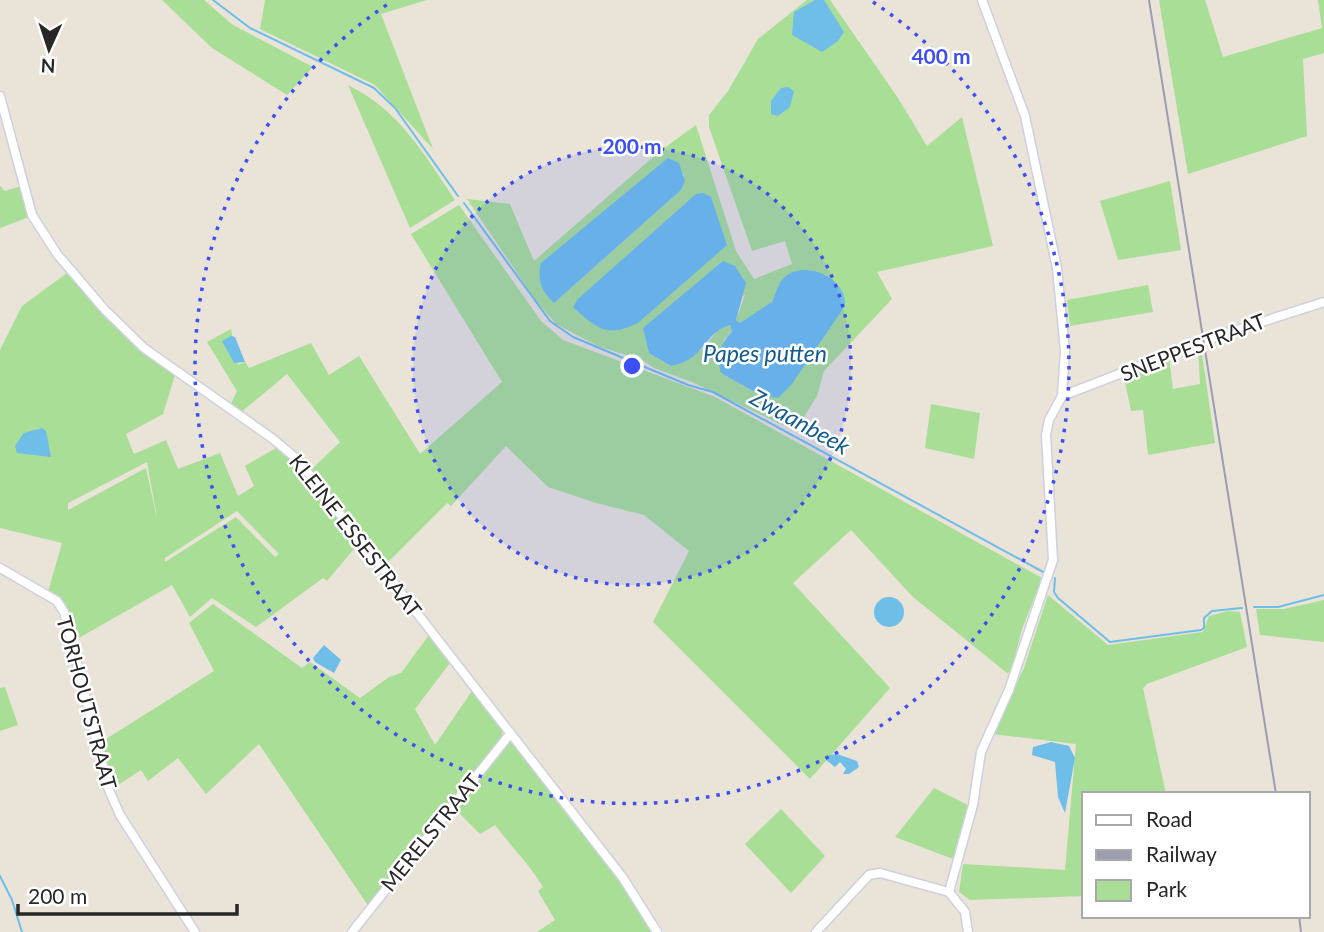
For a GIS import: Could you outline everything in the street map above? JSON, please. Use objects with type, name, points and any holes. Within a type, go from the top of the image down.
[{"type":"street","points":[[949,892],[973,805],[981,752],[1009,690],[1051,570],[1054,528],[1046,435],[1049,420],[1062,396],[1065,352],[1063,308],[1025,116],[982,0]]},
{"type":"street","name":"KLEINE ESSESTRAAT","points":[[0,96],[32,215],[57,254],[105,310],[144,348],[273,439],[298,460],[623,878],[657,932]]},
{"type":"street","name":"SNEPPESTRAAT","points":[[1062,396],[1217,336],[1324,302]]},
{"type":"street","name":"TORHOUTSTRAAT","points":[[0,568],[57,601],[64,612],[109,790],[120,815],[195,932]]},
{"type":"street","name":"MERELSTRAAT","points":[[352,932],[510,734]]},
{"type":"street","points":[[816,932],[869,875],[880,873],[949,892],[965,912],[968,932]]},
{"type":"green space","points":[[162,0],[204,0],[233,25],[313,67],[287,95],[212,48]]},
{"type":"green space","points":[[265,0],[427,0],[381,14],[433,149],[375,85],[260,29]]},
{"type":"green space","points":[[807,0],[830,0],[898,98],[927,146],[962,117],[993,246],[877,272],[892,299],[824,371],[817,396],[795,431],[692,382],[654,368],[644,361],[598,346],[556,324],[536,301],[467,199],[510,204],[534,261],[660,151],[696,125],[736,251],[754,279],[792,264],[785,241],[752,251],[709,127],[709,115],[728,91],[758,39]],"holes":[[[684,173],[681,190],[554,303]],[[798,271],[812,272],[845,306],[829,327],[758,394],[721,373],[724,340],[732,332],[730,325],[719,328],[704,348],[671,366],[649,353],[647,340],[745,295],[736,320],[740,323],[748,319],[771,303],[784,279]]]},
{"type":"green space","points":[[1159,0],[1205,0],[1223,57],[1322,28],[1318,0],[1324,0],[1324,53],[1303,59],[1307,136],[1188,174]]},
{"type":"green space","points":[[348,85],[366,95],[396,120],[421,150],[455,200],[410,228]]},
{"type":"green space","points":[[1170,181],[1181,250],[1118,260],[1100,201]]},
{"type":"green space","points":[[0,186],[5,191],[21,186],[29,217],[0,228]]},
{"type":"green space","points":[[459,205],[541,321],[563,340],[715,397],[1042,578],[1022,629],[1011,672],[1007,673],[913,597],[851,530],[793,583],[890,688],[810,779],[653,622],[689,551],[644,515],[548,487],[506,446],[451,506],[447,503],[384,566],[310,471],[340,442],[287,374],[240,413],[230,406],[237,391],[207,342],[231,329],[238,365],[245,362],[249,368],[311,343],[329,375],[359,356],[420,454],[502,382],[411,234]]},
{"type":"green space","points":[[67,273],[137,345],[175,375],[163,414],[126,434],[134,454],[166,440],[178,469],[220,453],[238,496],[254,486],[245,466],[276,448],[294,462],[359,543],[327,581],[323,578],[256,627],[212,598],[190,617],[172,585],[77,639],[67,608],[48,592],[62,543],[0,528],[0,350],[22,306]],"holes":[[[147,462],[158,524],[146,468],[68,510],[68,503]],[[237,511],[279,554],[275,557],[236,517],[165,562],[165,558]]]},
{"type":"green space","points":[[1148,285],[1153,312],[1070,326],[1067,300]]},
{"type":"green space","points":[[1198,347],[1201,347],[1215,443],[1148,455],[1143,410],[1131,411],[1124,377],[1169,358],[1173,389],[1200,384]]},
{"type":"green space","points":[[931,404],[980,413],[974,459],[925,448]]},
{"type":"green space","points":[[1048,595],[1108,645],[1203,632],[1209,616],[1228,611],[1240,612],[1247,647],[1147,684],[1143,688],[1166,792],[1082,792],[1082,896],[970,900],[959,892],[963,864],[1065,870],[1076,744],[992,734],[1024,668]]},
{"type":"green space","points":[[1324,600],[1324,642],[1260,635],[1256,609],[1284,609]]},
{"type":"green space","points":[[213,604],[302,668],[310,662],[360,698],[389,677],[401,673],[429,635],[450,663],[415,709],[435,745],[472,691],[502,727],[502,739],[369,907],[259,744],[206,794],[178,758],[148,781],[141,770],[112,789],[98,744],[214,671],[189,623]]},
{"type":"green space","points":[[5,687],[18,725],[0,731],[0,688]]},
{"type":"green space","points":[[511,740],[617,876],[654,932],[537,932],[555,920],[538,891],[543,887],[538,879],[495,825],[480,834],[453,807]]},
{"type":"green space","points":[[934,788],[968,805],[953,859],[895,837]]},
{"type":"green space","points":[[781,809],[825,856],[791,893],[745,844]]},
{"type":"water","points":[[815,0],[824,0],[844,32],[838,41],[822,52],[792,35],[794,12]]},
{"type":"water","points":[[788,87],[794,91],[790,107],[778,116],[771,114],[771,101],[781,88]]},
{"type":"water","points":[[668,158],[679,163],[685,181],[681,190],[554,303],[541,285],[541,263]]},
{"type":"water","name":"Papes putten","points":[[703,193],[711,197],[727,245],[638,323],[627,328],[603,329],[573,307],[578,299],[696,194]]},
{"type":"water","name":"Papes putten","points":[[723,261],[735,266],[746,283],[736,320],[740,323],[772,302],[778,286],[789,274],[807,270],[817,272],[834,281],[841,289],[845,306],[791,385],[778,398],[758,394],[721,373],[719,356],[722,346],[732,332],[730,325],[714,334],[698,352],[683,363],[671,366],[649,353],[643,328]]},
{"type":"water","points":[[231,336],[235,337],[245,362],[234,363],[222,341]]},
{"type":"water","points":[[42,428],[46,431],[51,457],[17,453],[15,446],[24,433]]},
{"type":"water","points":[[889,597],[895,598],[903,606],[903,618],[895,626],[889,627],[883,626],[875,618],[874,612],[875,606],[883,598]]},
{"type":"water","points":[[324,645],[341,660],[334,673],[313,658]]},
{"type":"water","points":[[1051,742],[1069,746],[1075,758],[1065,813],[1058,797],[1055,762],[1032,755],[1033,747]]},
{"type":"water","points":[[837,754],[857,761],[859,767],[849,774],[843,774],[846,769],[840,762],[835,767],[826,760],[829,755]]},
{"type":"waterway","name":"Zwaanbeek","points":[[213,0],[250,28],[374,88],[395,108],[458,196]]},
{"type":"waterway","name":"Zwaanbeek","points":[[464,203],[550,321],[573,337],[688,385],[713,392],[1045,573]]},
{"type":"waterway","name":"Zwaanbeek","points":[[1055,578],[1054,592],[1058,598],[1110,642],[1201,630],[1204,628],[1204,618],[1212,611],[1242,608]]},
{"type":"waterway","name":"Zwaanbeek","points":[[1254,607],[1278,607],[1324,595]]},
{"type":"waterway","points":[[0,876],[12,900],[22,932]]},
{"type":"railway","points":[[1149,0],[1276,792]]},
{"type":"railway","points":[[1299,918],[1301,932]]}]
